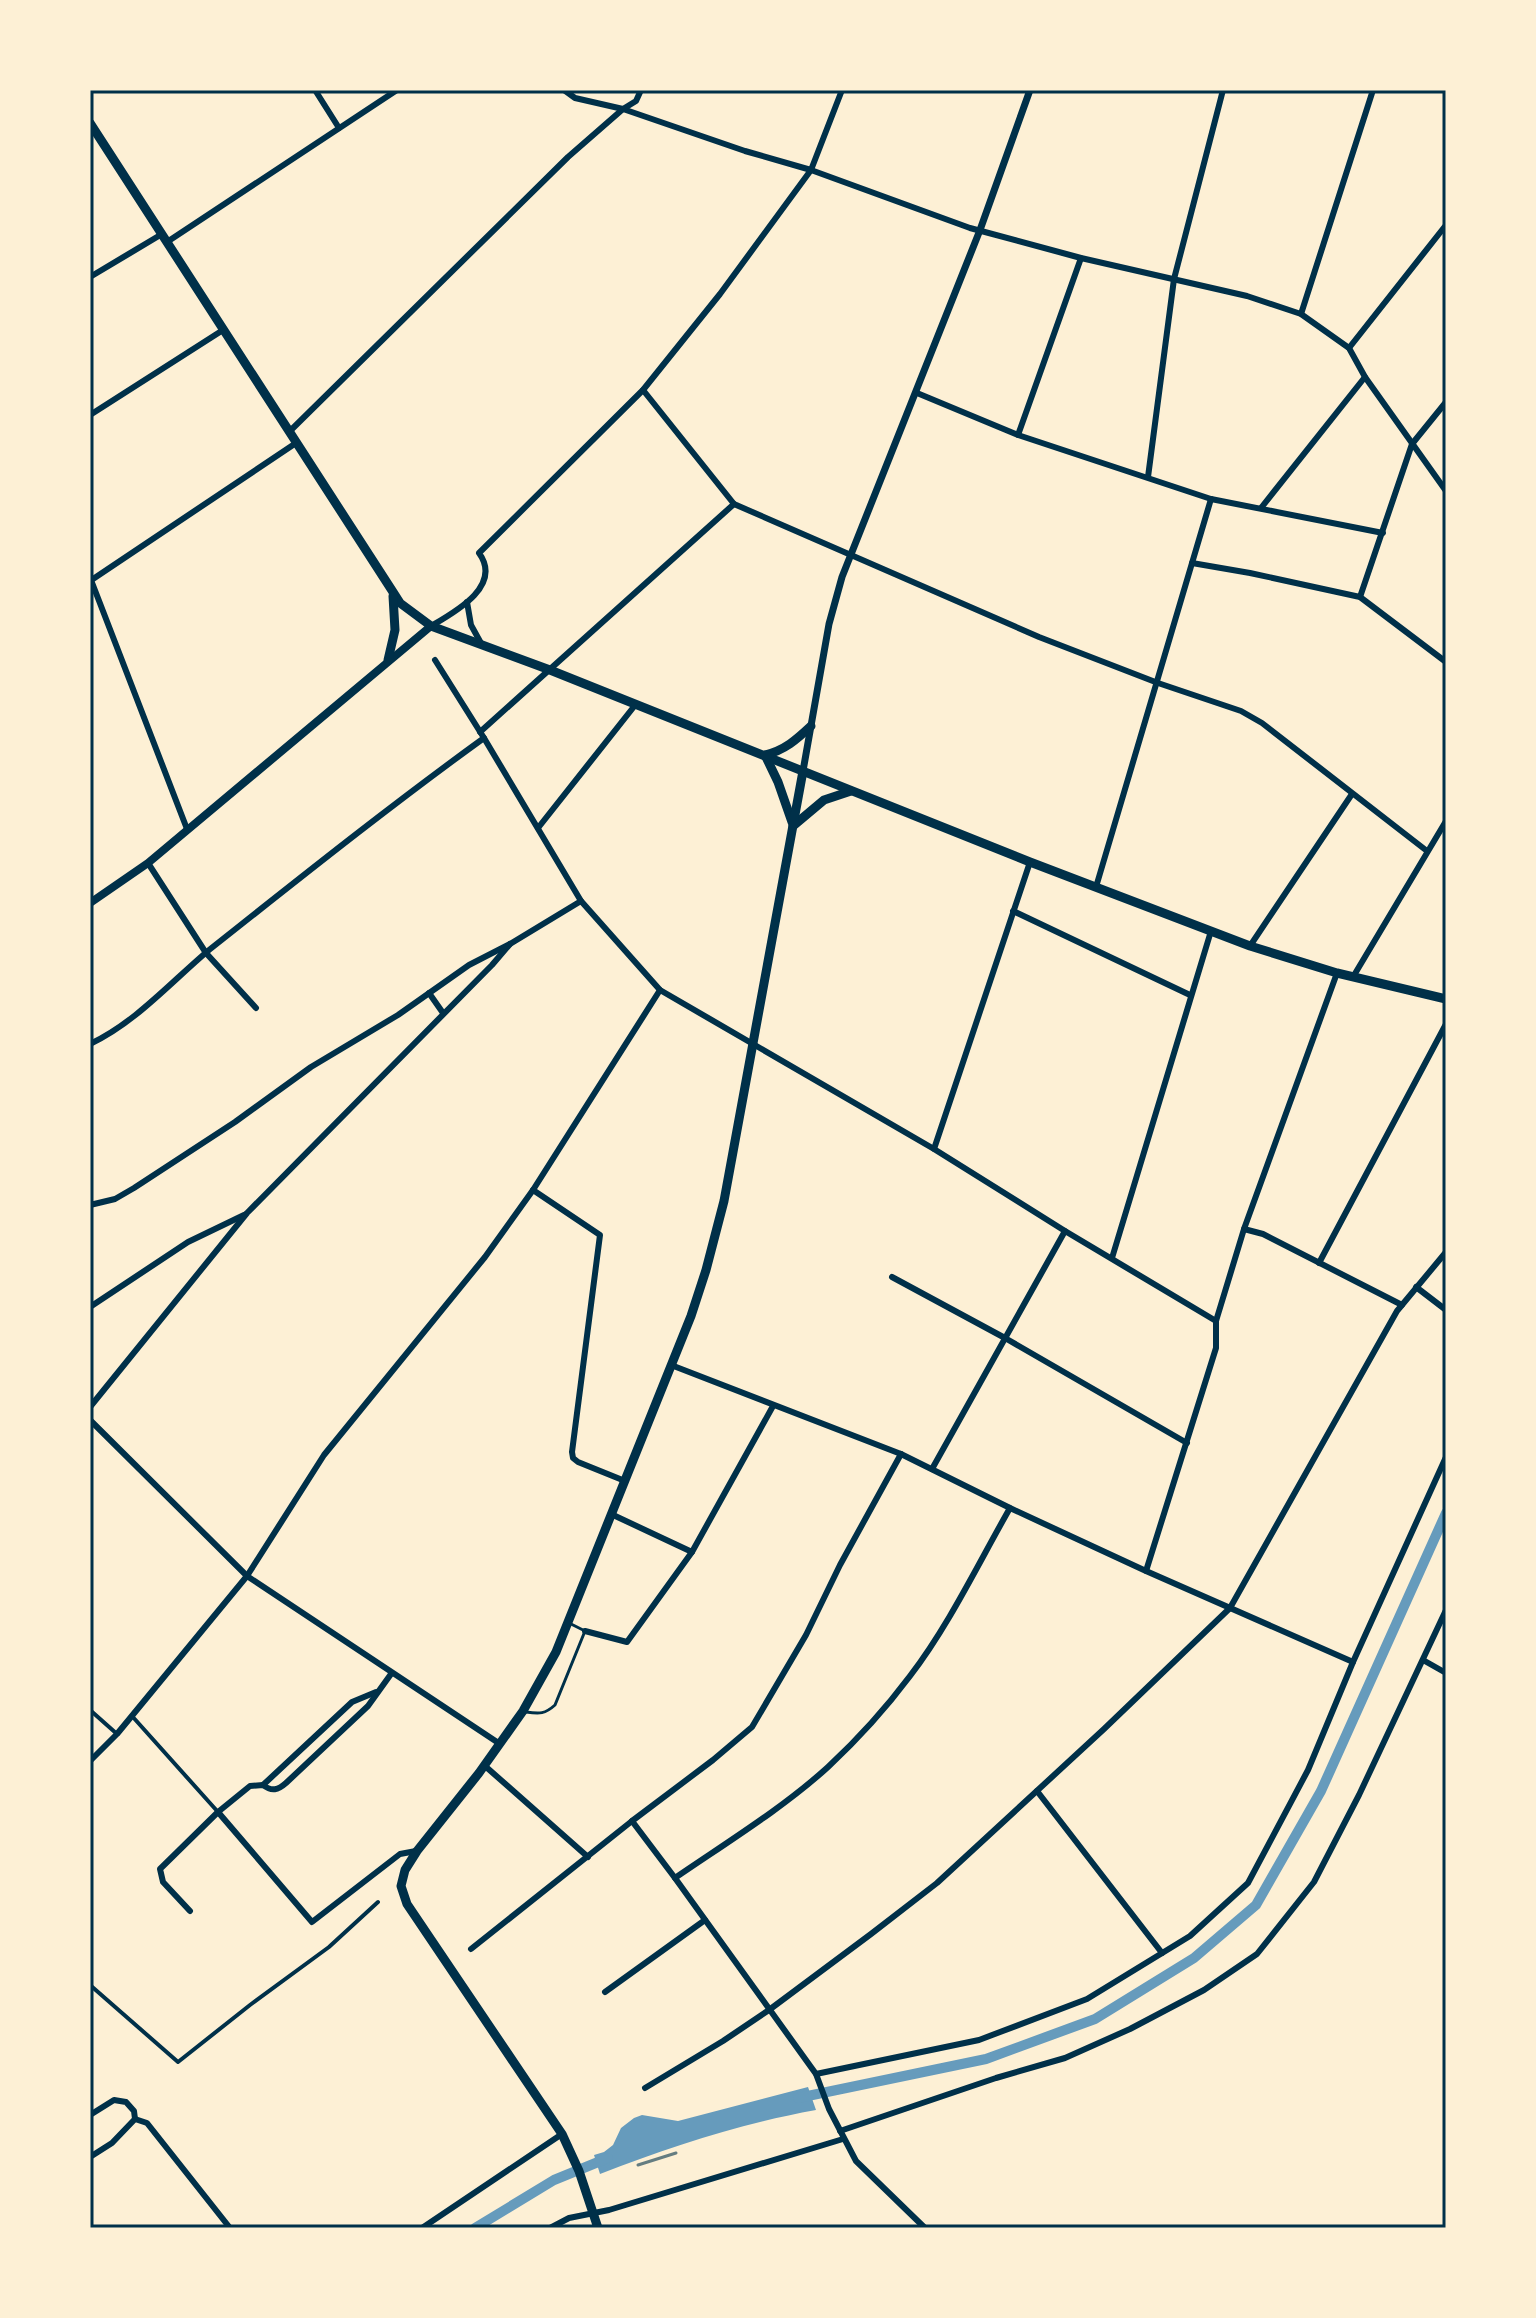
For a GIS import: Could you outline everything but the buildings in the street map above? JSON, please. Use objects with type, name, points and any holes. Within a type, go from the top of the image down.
[{"type":"main road","points":[[90,123],[400,603],[431,626],[1250,946],[1337,973],[1446,999]]},
{"type":"main road","points":[[388,660],[395,630],[393,592]]},
{"type":"main road","points":[[90,903],[148,863],[431,626]]},
{"type":"main road","points":[[765,755],[781,751],[811,726]]},
{"type":"main road","points":[[765,755],[786,801],[793,826]]},
{"type":"main road","points":[[598,2228],[571,2149],[407,1904],[401,1886],[405,1870],[417,1851],[485,1766],[523,1711],[556,1652],[695,1304],[718,1231],[803,771]]},
{"type":"main road","points":[[793,826],[824,800],[853,791]]},
{"type":"street","points":[[315,90],[339,128]]},
{"type":"street","points":[[90,277],[164,238],[397,90]]},
{"type":"street","points":[[564,90],[575,98],[623,109],[811,170],[970,228],[1081,258],[1247,296],[1301,314],[1349,348],[1365,377],[1446,491]]},
{"type":"street","points":[[289,432],[568,157],[636,101],[641,90]]},
{"type":"street","points":[[431,626],[455,612],[482,585],[486,567],[479,553],[643,390],[720,294],[811,170],[842,90]]},
{"type":"street","points":[[803,771],[829,624],[850,555],[917,393],[1030,90]]},
{"type":"street","points":[[1148,477],[1174,279],[1223,90]]},
{"type":"street","points":[[1301,314],[1373,90]]},
{"type":"street","points":[[1349,348],[1446,225]]},
{"type":"street","points":[[1018,435],[1081,258]]},
{"type":"street","points":[[90,415],[223,330]]},
{"type":"street","points":[[1261,508],[1365,377]]},
{"type":"street","points":[[643,390],[734,504],[1039,637],[1241,711],[1262,723],[1427,851]]},
{"type":"street","points":[[917,393],[1018,435],[1211,499],[1383,533]]},
{"type":"street","points":[[1360,597],[1412,444],[1446,402]]},
{"type":"street","points":[[187,829],[90,580],[296,443]]},
{"type":"street","points":[[1096,887],[1211,499]]},
{"type":"street","points":[[90,1044],[112,1034],[206,953],[482,735],[734,504]]},
{"type":"street","points":[[1192,563],[1360,597],[1446,662]]},
{"type":"street","points":[[467,602],[471,625],[482,645]]},
{"type":"street","points":[[435,660],[581,901],[660,990],[934,1149],[1216,1321]]},
{"type":"street","points":[[538,828],[636,704]]},
{"type":"street","points":[[1250,946],[1352,794]]},
{"type":"street","points":[[1353,977],[1446,821]]},
{"type":"street","points":[[934,1149],[1030,862]]},
{"type":"street","points":[[148,863],[206,953],[256,1008]]},
{"type":"street","points":[[90,1205],[115,1199],[145,1182],[311,1067],[398,1015],[469,965],[581,901]]},
{"type":"street","points":[[1013,911],[1190,995]]},
{"type":"street","points":[[1112,1258],[1211,931]]},
{"type":"street","points":[[90,1407],[247,1213],[510,944]]},
{"type":"street","points":[[1146,1571],[1216,1348],[1216,1321],[1244,1229],[1337,973]]},
{"type":"street","points":[[90,1761],[117,1734],[247,1576],[324,1455],[485,1257],[533,1190],[660,990]]},
{"type":"street","points":[[429,993],[443,1013]]},
{"type":"street","points":[[1319,1263],[1446,1024]]},
{"type":"street","points":[[533,1190],[600,1235],[572,1452],[578,1462],[625,1481]]},
{"type":"street","points":[[90,1307],[188,1242],[247,1213]]},
{"type":"street","points":[[1244,1229],[1263,1234],[1402,1305]]},
{"type":"street","points":[[932,1469],[1065,1231]]},
{"type":"street","points":[[645,2088],[769,2010],[937,1883],[1230,1608],[1385,1330],[1446,1252]]},
{"type":"street","points":[[892,1277],[1187,1443]]},
{"type":"street","points":[[1416,1287],[1446,1310]]},
{"type":"street","points":[[671,1365],[901,1454],[1146,1571],[1353,1662]]},
{"type":"street","points":[[585,1631],[627,1642],[692,1552],[773,1406]]},
{"type":"street","points":[[90,1420],[247,1576],[500,1744]]},
{"type":"street","points":[[471,1949],[752,1727],[806,1635],[840,1565],[901,1454]]},
{"type":"street","points":[[816,2074],[979,2040],[1087,1999],[1190,1936],[1248,1883],[1308,1770],[1446,1457]]},
{"type":"street","points":[[675,1878],[827,1768],[882,1711],[912,1674],[945,1622],[1010,1508]]},
{"type":"street","points":[[611,1514],[692,1552]]},
{"type":"street","points":[[840,2131],[1065,2058],[1130,2029],[1204,1990],[1257,1954],[1314,1882],[1359,1795],[1446,1610]]},
{"type":"street","points":[[1423,1660],[1446,1673]]},
{"type":"street","points":[[263,1785],[269,1790],[278,1790],[368,1706],[391,1674]]},
{"type":"street","points":[[190,1911],[163,1882],[160,1869],[218,1812],[250,1786],[263,1785],[352,1702],[376,1692]]},
{"type":"street","points":[[90,1710],[117,1734]]},
{"type":"street","points":[[132,1716],[312,1922],[400,1854],[417,1851]]},
{"type":"street","points":[[485,1766],[588,1857]]},
{"type":"street","points":[[1037,1791],[1162,1953]]},
{"type":"street","points":[[632,1821],[816,2074],[829,2109],[856,2161],[925,2228]]},
{"type":"street","points":[[90,1985],[178,2062],[329,1947],[378,1902]]},
{"type":"street","points":[[605,1992],[705,1920]]},
{"type":"street","points":[[90,2115],[114,2100],[126,2102],[134,2111],[135,2119]]},
{"type":"street","points":[[90,2157],[112,2143],[135,2119]]},
{"type":"street","points":[[135,2119],[147,2123],[230,2228]]},
{"type":"street","points":[[422,2228],[562,2134]]},
{"type":"street","points":[[550,2228],[569,2218],[843,2139]]},
{"type":"lane","points":[[523,1711],[547,1713],[555,1705],[585,1631],[569,1622]]},
{"type":"water","points":[[808,2087],[816,2110],[706,2137],[600,2174],[594,2155],[613,2145],[621,2128],[634,2118],[642,2115],[678,2121]]},
{"type":"waterway","points":[[798,2098],[986,2059],[1095,2019],[1194,1958],[1256,1905],[1321,1791],[1446,1513]]},
{"type":"waterway","points":[[475,2228],[554,2180],[608,2158]]},
{"type":"railway","points":[[638,2165],[676,2153]]}]
